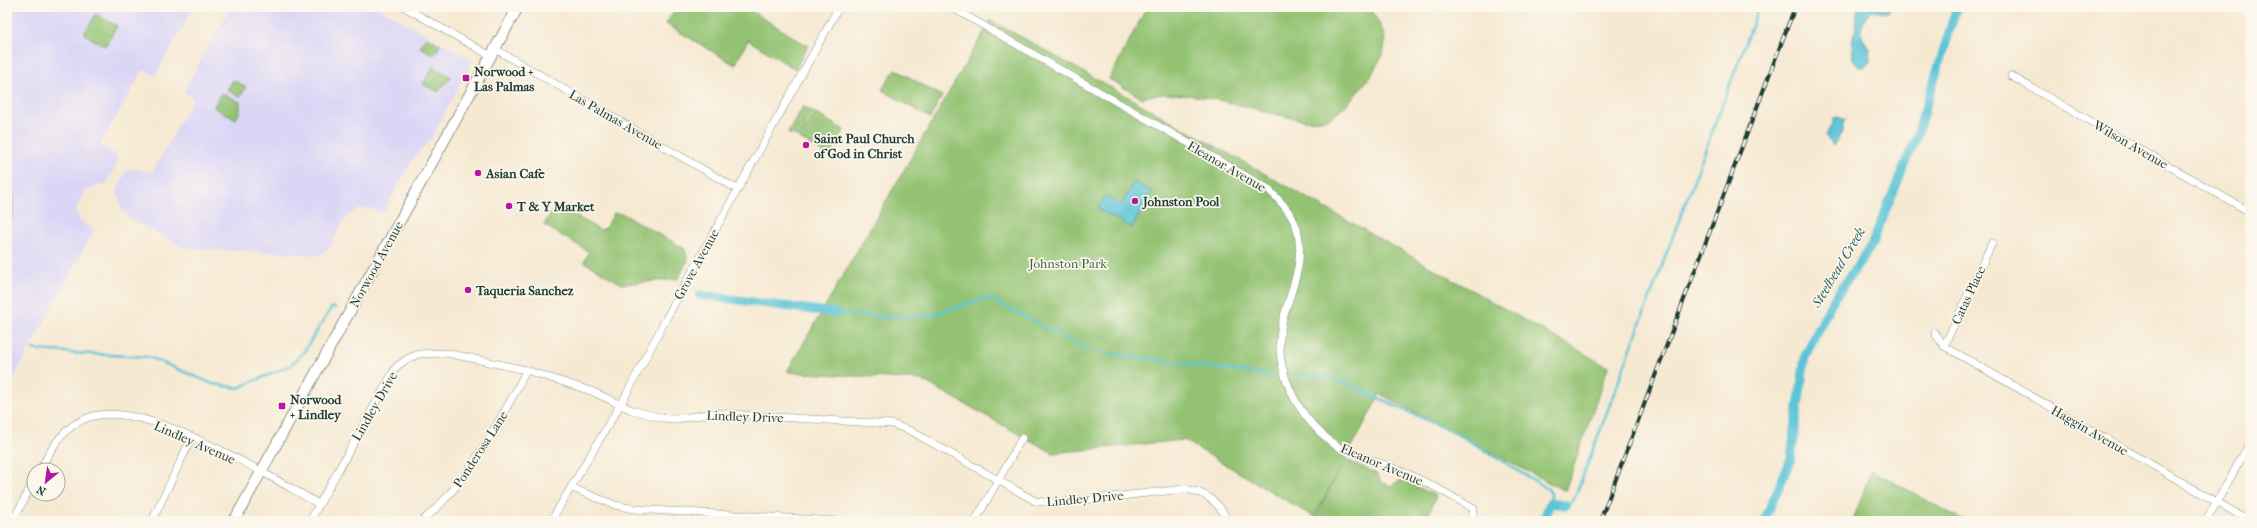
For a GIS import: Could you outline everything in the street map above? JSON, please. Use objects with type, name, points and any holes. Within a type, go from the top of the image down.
[{"type":"main road","name":"Norwood Avenue","points":[[234,521],[518,7]]},
{"type":"street","name":"Las Palmas Avenue","points":[[404,7],[493,52],[737,190]]},
{"type":"street","name":"Grove Avenue","points":[[551,521],[621,405],[669,311],[839,7]]},
{"type":"street","name":"Eleanor Avenue","points":[[951,7],[1267,188],[1285,206],[1297,229],[1300,254],[1296,279],[1282,325],[1281,345],[1285,378],[1296,402],[1311,424],[1331,442],[1354,455],[1393,468],[1431,484],[1474,509],[1471,521]]},
{"type":"street","name":"Wilson Avenue","points":[[2011,76],[2250,212]]},
{"type":"street","name":"Catas Place","points":[[1944,346],[1992,243]]},
{"type":"street","name":"Haggin Avenue","points":[[1935,333],[1944,346],[2250,521]]},
{"type":"street","name":"Lindley Drive","points":[[310,521],[392,372],[406,359],[419,354],[447,353],[526,370],[591,391],[649,416],[662,418],[682,418],[714,413],[892,424],[911,431],[1029,498],[1048,503],[1178,489],[1192,490],[1215,502],[1227,521]]},
{"type":"street","name":"Ponderosa Lane","points":[[422,521],[435,510],[464,478],[478,457],[526,370]]},
{"type":"street","name":"Lindley Avenue","points":[[44,462],[51,448],[68,429],[90,417],[102,414],[127,415],[166,426],[192,437],[319,504]]},
{"type":"street","points":[[152,521],[192,437]]},
{"type":"street","points":[[975,521],[1022,438]]},
{"type":"street","points":[[2206,521],[2250,443]]},
{"type":"street","points":[[572,488],[615,505],[634,510],[837,521]]},
{"type":"street","points":[[13,521],[26,496]]},
{"type":"shaded area","points":[[7,7],[194,7],[155,76],[143,70],[100,145],[114,154],[117,159],[116,166],[105,184],[90,188],[84,193],[76,209],[80,220],[87,226],[95,229],[7,390]]},
{"type":"shaded area","points":[[377,7],[473,60],[431,139],[414,157],[383,213],[370,209],[358,209],[345,218],[328,250],[319,255],[184,248],[127,217],[122,210],[117,191],[126,171],[132,168],[152,173],[193,98],[183,91],[230,8]]},
{"type":"green space","points":[[676,7],[745,7],[808,46],[795,69],[748,40],[735,65],[666,24]]},
{"type":"green space","points":[[1147,7],[1369,7],[1381,26],[1385,41],[1382,55],[1371,75],[1358,92],[1340,111],[1329,118],[1322,120],[1295,119],[1191,95],[1157,95],[1142,98],[1109,79]]},
{"type":"green space","points":[[96,14],[117,26],[105,46],[84,34]]},
{"type":"green space","name":"Johnston Park","points":[[991,20],[1608,367],[1565,491],[1380,394],[1345,460],[1374,472],[1379,477],[1380,482],[1391,486],[1399,481],[1404,481],[1436,496],[1426,521],[1324,521],[1316,517],[1340,468],[1314,517],[1184,440],[1053,453],[922,380],[787,372]]},
{"type":"green space","points":[[426,37],[440,45],[434,55],[420,47]]},
{"type":"green space","points":[[433,67],[451,77],[438,92],[423,84]]},
{"type":"green space","points":[[895,69],[942,96],[930,118],[882,90]]},
{"type":"green space","points":[[233,80],[246,87],[240,97],[227,90]]},
{"type":"green space","points":[[221,94],[240,102],[240,112],[236,119],[215,108],[214,106]]},
{"type":"green space","points":[[803,106],[811,111],[796,137],[793,133],[791,135],[788,133]]},
{"type":"green space","points":[[813,112],[844,130],[830,156],[798,138]]},
{"type":"green space","points":[[7,178],[13,204],[10,225],[7,231]]},
{"type":"green space","points":[[556,205],[600,230],[606,228],[614,213],[623,214],[685,249],[688,260],[678,279],[622,284],[584,262],[589,252],[544,225]]},
{"type":"green space","points":[[1871,470],[1965,521],[1853,521]]},
{"type":"water","points":[[1858,7],[1892,7],[1887,13],[1872,11],[1865,18],[1861,29],[1863,39],[1869,48],[1870,62],[1864,67],[1857,66],[1853,60],[1852,41],[1857,29],[1855,26]]},
{"type":"water","points":[[1838,117],[1846,120],[1843,123],[1843,131],[1833,146],[1825,135],[1832,125],[1834,118]]},
{"type":"water","name":"Johnston Pool","points":[[1134,182],[1152,192],[1132,228],[1098,209],[1105,196],[1121,205]]},
{"type":"waterway","points":[[1566,505],[1573,500],[1577,492],[1759,7]]},
{"type":"waterway","name":"Steelhead Creek","points":[[1764,521],[1791,459],[1805,356],[1832,302],[1870,248],[1916,138],[1957,7]]},
{"type":"waterway","points":[[700,295],[836,313]]},
{"type":"waterway","points":[[836,313],[884,317],[932,315],[987,297],[1089,350]]},
{"type":"waterway","points":[[33,349],[72,353],[149,357],[213,384],[238,388],[291,365],[303,353],[332,307],[336,308]]},
{"type":"waterway","points":[[1099,352],[1273,376]]},
{"type":"waterway","points":[[1298,375],[1322,376],[1344,382],[1463,437],[1548,489],[1551,494],[1550,503]]},
{"type":"waterway","points":[[1543,521],[1550,503],[1566,505]]},
{"type":"railway","points":[[1600,521],[1795,7]]},
{"type":"place","name":"Norwood + Las Palmas","points":[[466,78]]},
{"type":"place","name":"Saint Paul Church of God in Christ","points":[[806,145]]},
{"type":"place","name":"Asian Cafe","points":[[478,173]]},
{"type":"place","name":"Johnston Pool","points":[[1135,201]]},
{"type":"place","name":"T & Y Market","points":[[509,206]]},
{"type":"place","name":"Taqueria Sanchez","points":[[468,290]]},
{"type":"place","name":"Norwood + Lindley","points":[[282,406]]}]
